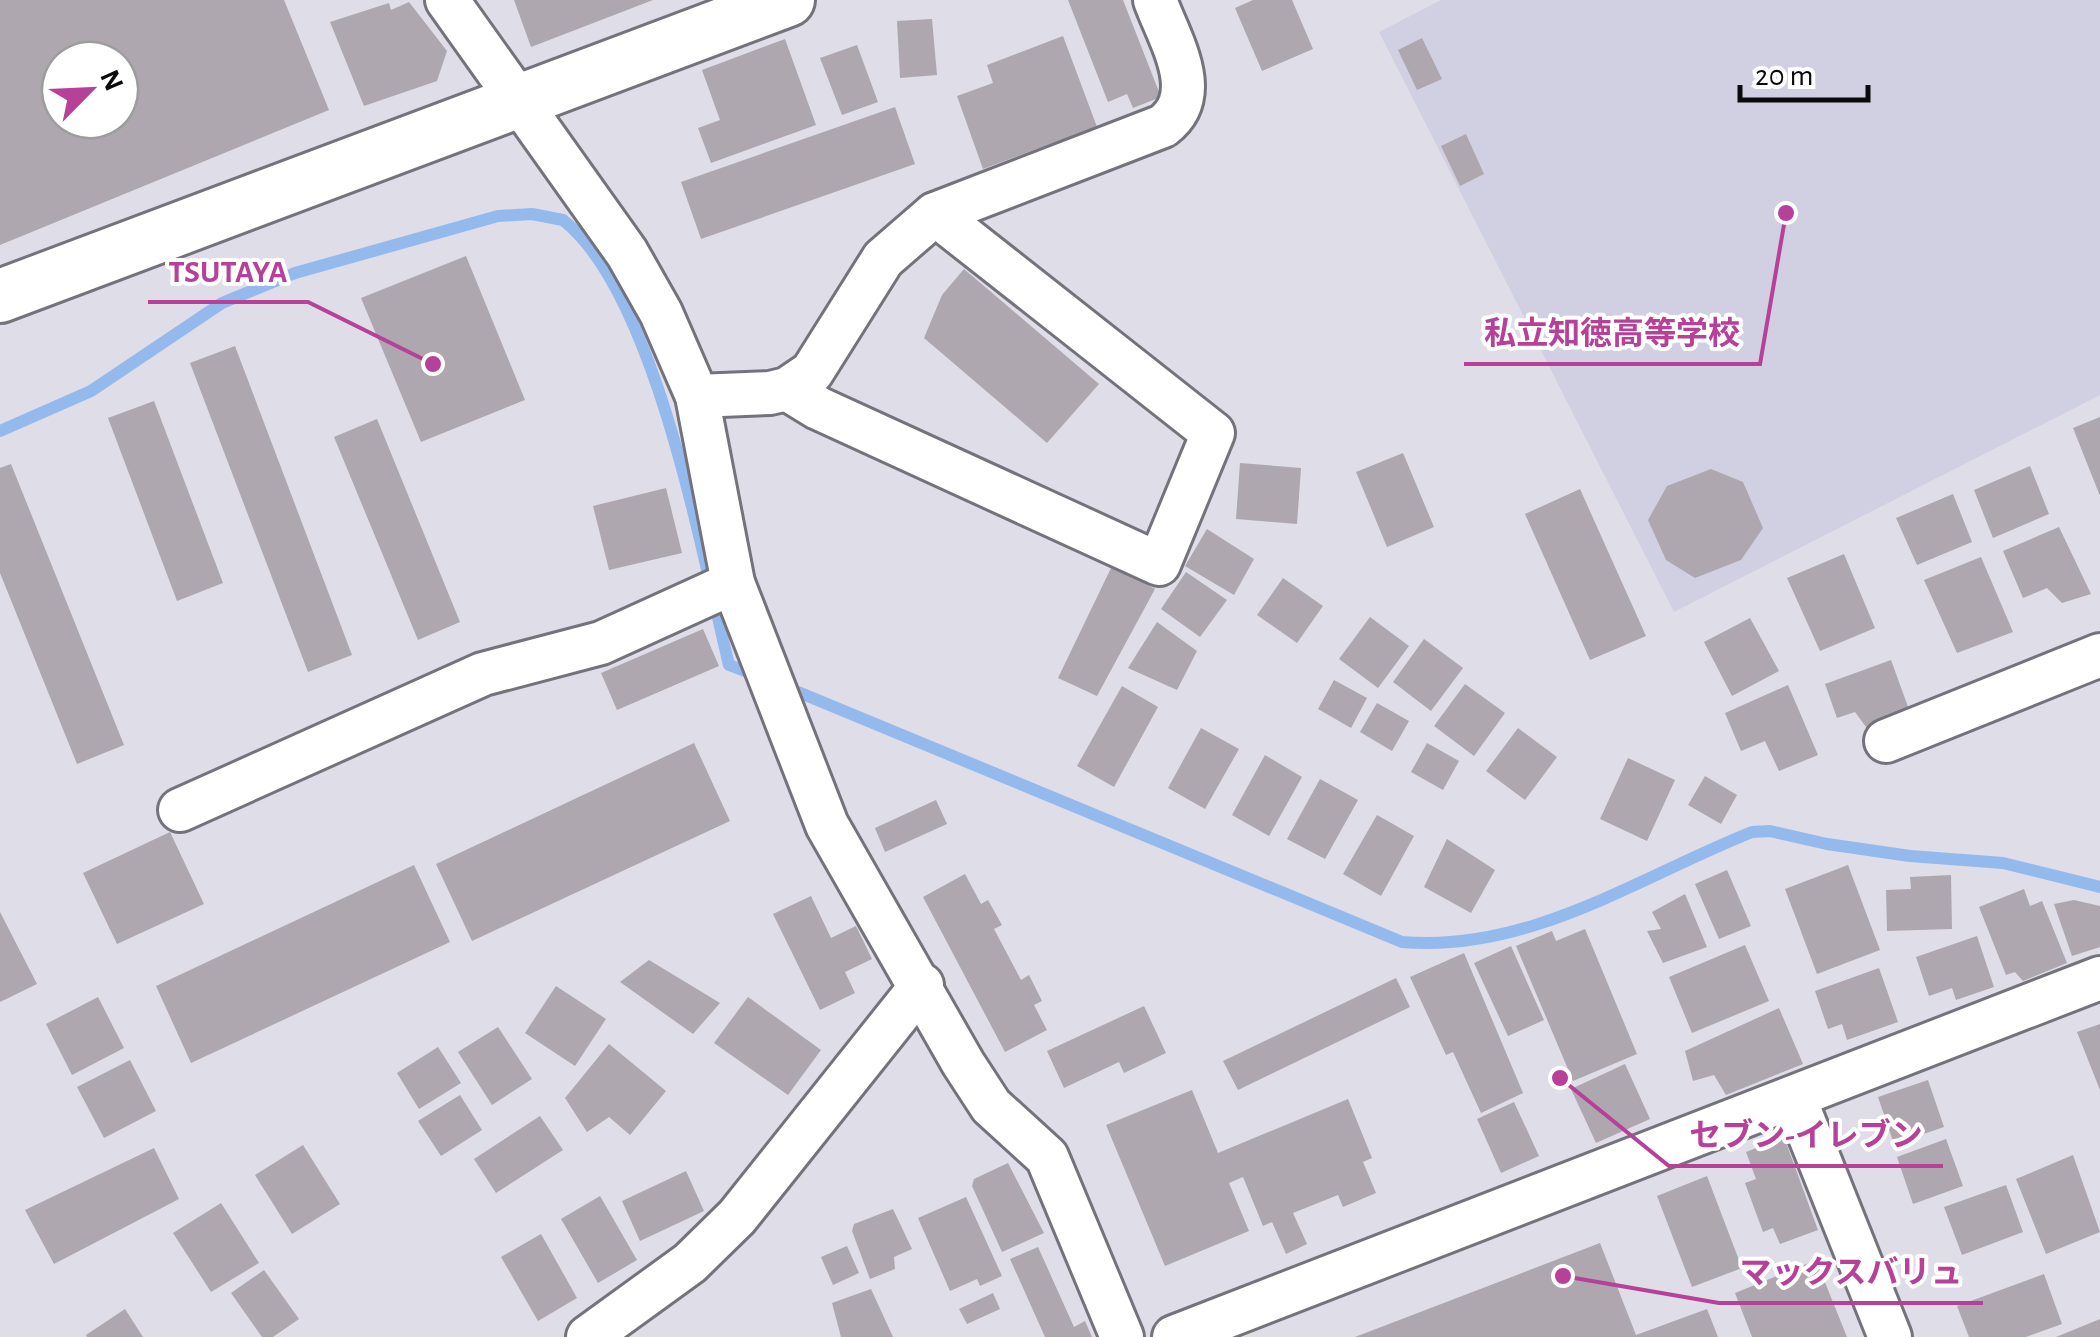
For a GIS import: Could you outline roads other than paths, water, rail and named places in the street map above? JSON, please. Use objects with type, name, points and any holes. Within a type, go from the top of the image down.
[{"type":"street","points":[[447,0],[626,253],[661,314],[697,396],[733,583],[827,825],[992,1106],[1047,1157],[1122,1337]]},
{"type":"street","points":[[0,296],[788,0]]},
{"type":"street","points":[[697,396],[787,389],[812,372],[883,259],[934,214],[1163,126],[1179,114],[1186,98],[1183,77],[1155,0]]},
{"type":"street","points":[[787,389],[818,408],[1159,564],[1213,433],[934,214]]},
{"type":"street","points":[[180,810],[483,674],[601,643],[733,583]]},
{"type":"street","points":[[1886,741],[2100,655]]},
{"type":"street","points":[[1174,1337],[2100,978]]},
{"type":"street","points":[[588,1337],[690,1263],[737,1217],[922,985]]},
{"type":"street","points":[[1795,1099],[1890,1337]]},
{"type":"waterway","points":[[0,431],[91,391],[222,303],[295,273],[498,216],[532,214],[563,220],[595,255],[624,304],[649,362],[688,493],[729,665],[758,676]]},
{"type":"waterway","points":[[786,687],[1402,942],[1449,942],[1539,924],[1752,832],[1770,831],[1910,856],[2003,863],[2100,887]]},
{"type":"place","name":"私立知徳高等学校","points":[[1786,213]]},
{"type":"place","name":"TSUTAYA","points":[[433,364]]},
{"type":"place","name":"セブン-イレブン","points":[[1560,1078]]},
{"type":"place","name":"マックスバリュ","points":[[1563,1276]]}]
